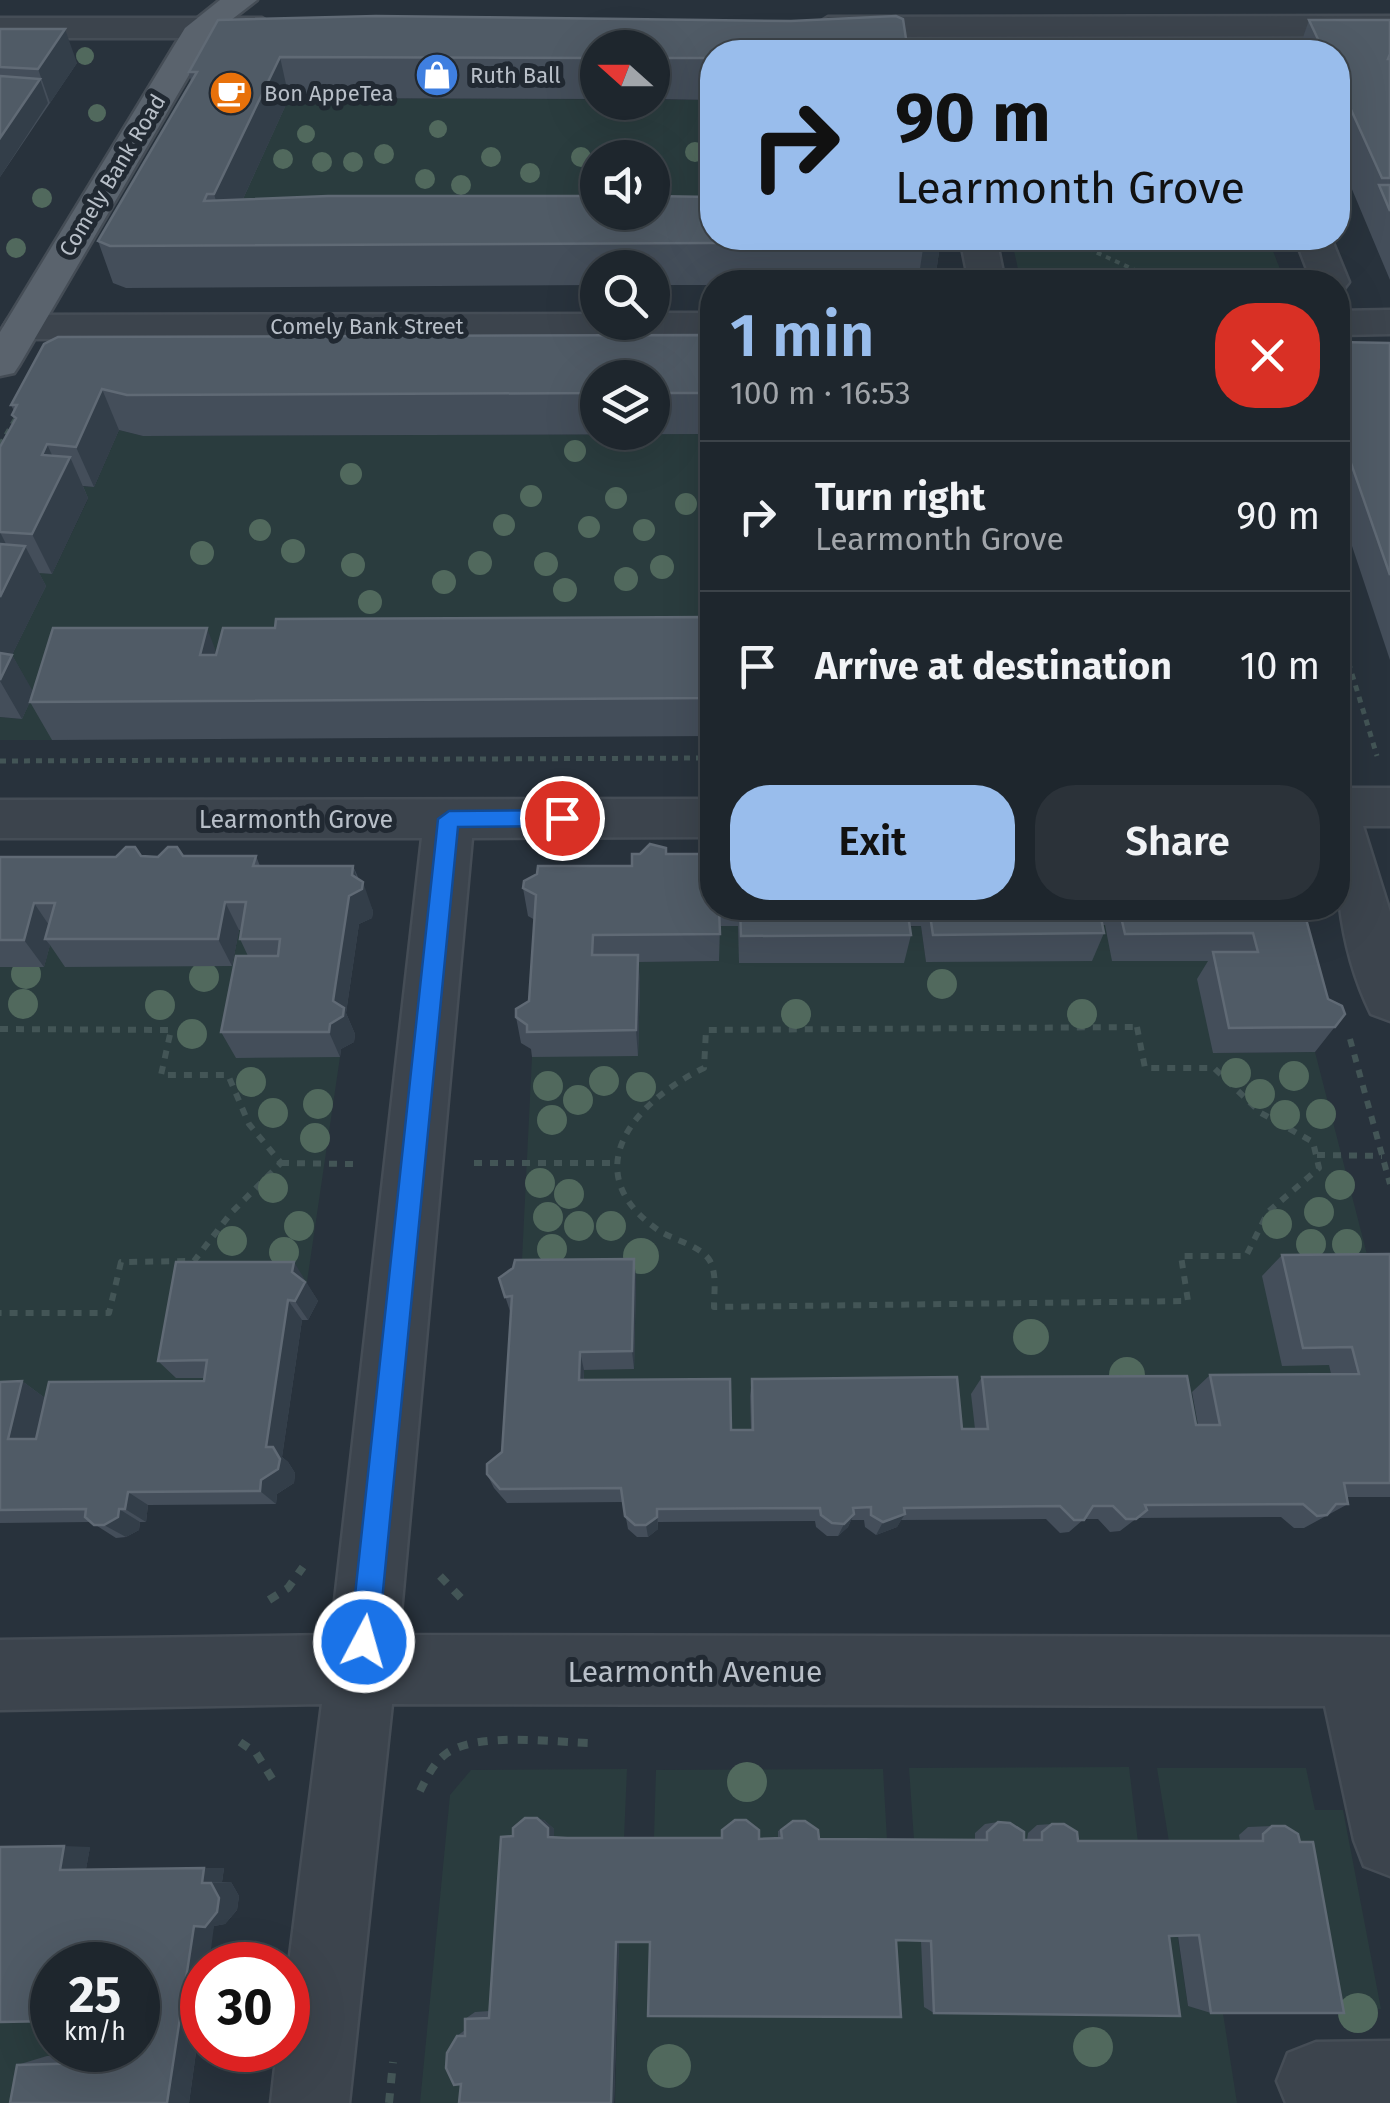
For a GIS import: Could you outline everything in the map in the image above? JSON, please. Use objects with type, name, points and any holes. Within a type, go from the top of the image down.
[{"type":"main road","name":"Comely Bank Road","points":[[0,364],[202,28],[241,0]]},
{"type":"street","points":[[801,27],[940,40],[1125,14],[1239,39],[1390,26]]},
{"type":"street","points":[[0,28],[293,28]]},
{"type":"street","points":[[1350,318],[1390,322]]},
{"type":"street","name":"Comely Bank Street","points":[[22,327],[700,324]]},
{"type":"street","points":[[1350,807],[1390,806]]},
{"type":"street","name":"Learmonth Grove","points":[[0,820],[700,818]]},
{"type":"street","points":[[310,2103],[361,1670],[449,819]]},
{"type":"street","points":[[1350,866],[1390,998]]},
{"type":"street","name":"Learmonth Avenue","points":[[0,1675],[361,1670],[1371,1672]]},
{"type":"street","points":[[1371,1672],[1390,1840]]},
{"type":"path","points":[[1092,250],[1135,270]]},
{"type":"path","points":[[1350,667],[1377,756],[1390,756]]},
{"type":"path","points":[[0,761],[700,758]]},
{"type":"path","points":[[1346,1022],[1390,1184]]},
{"type":"path","points":[[1137,1027],[1145,1068],[1214,1068],[1261,1113],[1313,1142],[1320,1168],[1268,1212],[1246,1256],[1181,1256],[1188,1301],[714,1307],[709,1261],[644,1220],[625,1192],[618,1162],[623,1138],[641,1106],[665,1086],[704,1068],[706,1030],[1137,1027]]},
{"type":"path","points":[[0,1029],[171,1030],[160,1075],[228,1075],[249,1124],[282,1163]]},
{"type":"path","points":[[1317,1155],[1382,1156]]},
{"type":"path","points":[[460,1164],[618,1162]]},
{"type":"path","points":[[0,1313],[109,1312],[121,1262],[194,1261],[231,1213],[282,1163],[359,1164],[357,1183]]},
{"type":"path","points":[[260,1606],[288,1588],[310,1557]]},
{"type":"path","points":[[231,1737],[256,1753],[279,1790]]},
{"type":"path","points":[[418,1796],[431,1768],[451,1750],[480,1744],[617,1743]]},
{"type":"path","points":[[389,2103],[394,2045]]},
{"type":"shaded area","points":[[289,98],[580,99],[580,120],[670,120],[670,100],[700,100],[700,236],[229,225]]},
{"type":"shaded area","points":[[1014,250],[1273,250],[1280,270],[1018,270]]},
{"type":"shaded area","points":[[119,430],[143,436],[580,434],[580,450],[670,450],[670,434],[700,434],[700,656],[74,667],[52,740],[0,740],[0,717],[22,719],[5,670],[45,587],[20,571],[52,574],[88,499],[66,485],[94,487]]},
{"type":"shaded area","points":[[1085,924],[1105,925],[1236,960],[1213,1053],[1315,1052],[1372,1274],[1282,1365],[1329,1365],[1335,1391],[1192,1393],[1201,1440],[972,1394],[977,1444],[751,1396],[751,1445],[583,1397],[584,1370],[634,1368],[521,1280],[532,1057],[596,962],[718,961],[718,926],[738,926],[740,963],[900,927],[921,926],[926,961]]},
{"type":"shaded area","points":[[239,930],[259,930],[340,1057],[307,1282],[194,1283],[177,1378],[224,1377],[221,1398],[0,1398],[0,967],[44,967],[53,931],[232,966]]},
{"type":"shaded area","points":[[1129,1767],[1138,1842],[1063,1841],[1028,1833],[1027,1841],[914,1840],[909,1768]]},
{"type":"shaded area","points":[[1157,1768],[1306,1768],[1315,1810],[1343,1810],[1381,2009],[1316,2006],[1240,1842],[1169,1842]]},
{"type":"shaded area","points":[[627,1769],[624,1839],[498,2011],[469,2103],[420,2103],[450,1795],[471,1770]]},
{"type":"shaded area","points":[[883,1769],[887,1840],[813,1840],[789,1823],[778,1831],[778,1839],[654,1838],[656,1770]]},
{"type":"shaded area","points":[[1177,1932],[1188,2006],[1222,2007],[1237,2103],[615,2103],[619,1938]]},
{"type":"shaded area","points":[[30,2016],[30,2072],[83,2072],[39,2103],[0,2103],[0,2017]]},
{"type":"building","points":[[376,16],[791,21],[896,16],[903,19],[906,40],[700,40],[700,58],[670,58],[670,30],[580,30],[580,58],[280,57],[214,194],[207,194],[204,201],[328,196],[580,196],[580,230],[670,230],[670,196],[700,197],[700,243],[110,246],[98,241],[197,72],[189,72],[218,20]]},
{"type":"building","points":[[1309,20],[1390,20],[1390,178],[1382,178],[1350,107],[1350,40],[1318,40]]},
{"type":"building","points":[[0,29],[65,29],[38,69],[0,67]]},
{"type":"building","points":[[0,76],[40,79],[0,138]]},
{"type":"building","points":[[1379,185],[1390,185],[1390,211]]},
{"type":"building","points":[[580,335],[580,340],[670,340],[670,335],[700,335],[700,393],[670,393],[670,360],[580,360],[580,393],[127,395],[102,389],[76,447],[47,444],[42,455],[70,457],[32,534],[0,532],[0,447],[16,418],[12,415],[17,405],[11,405],[44,344],[58,337]]},
{"type":"building","points":[[1350,342],[1390,343],[1390,575],[1350,460]]},
{"type":"building","points":[[0,544],[25,546],[0,597]]},
{"type":"building","points":[[700,617],[700,698],[30,702],[53,628],[207,628],[200,655],[216,655],[223,628],[275,628],[276,619]]},
{"type":"building","points":[[0,653],[12,655],[0,680]]},
{"type":"building","points":[[650,844],[666,848],[666,854],[700,854],[700,920],[719,920],[720,934],[593,935],[592,955],[638,955],[636,1030],[527,1032],[527,1025],[516,1017],[516,1009],[529,1001],[536,895],[523,888],[524,881],[537,874],[538,866],[632,866],[632,854],[640,854]]},
{"type":"building","points":[[126,847],[135,847],[141,856],[158,857],[168,847],[177,847],[183,856],[256,856],[253,866],[353,866],[352,875],[363,882],[362,889],[349,896],[333,1001],[344,1008],[343,1016],[330,1024],[329,1032],[221,1032],[236,956],[278,956],[280,939],[240,939],[246,902],[225,902],[218,939],[45,939],[55,903],[34,903],[24,940],[0,940],[0,857],[116,857]]},
{"type":"building","points":[[740,920],[909,920],[911,935],[741,936]]},
{"type":"building","points":[[931,920],[1101,920],[1104,933],[933,935]]},
{"type":"building","points":[[1122,920],[1306,920],[1328,999],[1342,1006],[1345,1014],[1335,1027],[1229,1028],[1213,952],[1258,952],[1253,933],[1125,934]]},
{"type":"building","points":[[1390,1254],[1390,1483],[1344,1483],[1348,1504],[1336,1504],[1327,1515],[1317,1516],[1303,1504],[1145,1505],[1147,1510],[1136,1519],[1126,1519],[1113,1506],[1093,1506],[1084,1520],[1074,1520],[1060,1506],[904,1508],[905,1514],[883,1522],[871,1515],[871,1507],[853,1508],[854,1514],[844,1524],[832,1523],[821,1515],[820,1508],[657,1509],[657,1517],[646,1525],[635,1525],[625,1516],[621,1488],[500,1489],[487,1474],[487,1464],[502,1452],[512,1296],[505,1297],[499,1278],[513,1268],[515,1260],[634,1259],[632,1351],[580,1352],[579,1380],[730,1379],[731,1430],[753,1430],[752,1379],[957,1377],[962,1429],[988,1429],[982,1377],[1187,1376],[1196,1425],[1220,1425],[1210,1375],[1359,1374],[1352,1347],[1303,1348],[1282,1255]]},
{"type":"building","points":[[176,1262],[294,1262],[292,1272],[305,1282],[295,1301],[288,1300],[266,1447],[273,1447],[280,1459],[278,1469],[261,1480],[260,1491],[128,1492],[125,1509],[119,1509],[118,1517],[104,1525],[94,1525],[85,1517],[86,1509],[0,1510],[0,1382],[22,1381],[8,1439],[36,1439],[49,1382],[204,1381],[207,1360],[158,1361]]},
{"type":"building","points":[[525,1818],[537,1818],[548,1828],[548,1837],[567,1838],[722,1838],[722,1830],[735,1820],[746,1820],[759,1830],[759,1839],[782,1838],[781,1830],[793,1821],[805,1821],[818,1830],[819,1839],[987,1840],[987,1832],[998,1822],[1010,1823],[1024,1832],[1024,1840],[1042,1840],[1042,1832],[1052,1824],[1064,1824],[1077,1832],[1078,1841],[1263,1841],[1263,1834],[1272,1826],[1285,1826],[1298,1834],[1300,1842],[1313,1842],[1344,2013],[1211,2013],[1199,1935],[1169,1936],[1180,2016],[934,2013],[931,1941],[896,1940],[901,2017],[648,2016],[650,1942],[616,1942],[611,2103],[459,2103],[461,2084],[454,2085],[446,2068],[447,2053],[457,2036],[465,2036],[465,2019],[489,2018],[501,1837],[513,1836],[513,1828]]},
{"type":"building","points":[[64,1846],[60,1870],[204,1868],[202,1883],[211,1883],[219,1898],[217,1912],[205,1927],[194,1926],[192,1942],[180,1942],[180,2018],[167,2103],[10,2103],[17,2065],[30,2065],[30,2072],[160,2072],[160,1942],[30,1942],[30,2021],[0,2022],[0,1847]]},
{"type":"place","name":"Ruth Ball","points":[[437,75]]},
{"type":"place","name":"Bon AppeTea","points":[[231,93]]},
{"type":"route","points":[[364,1642],[449,819],[562,818]]}]
